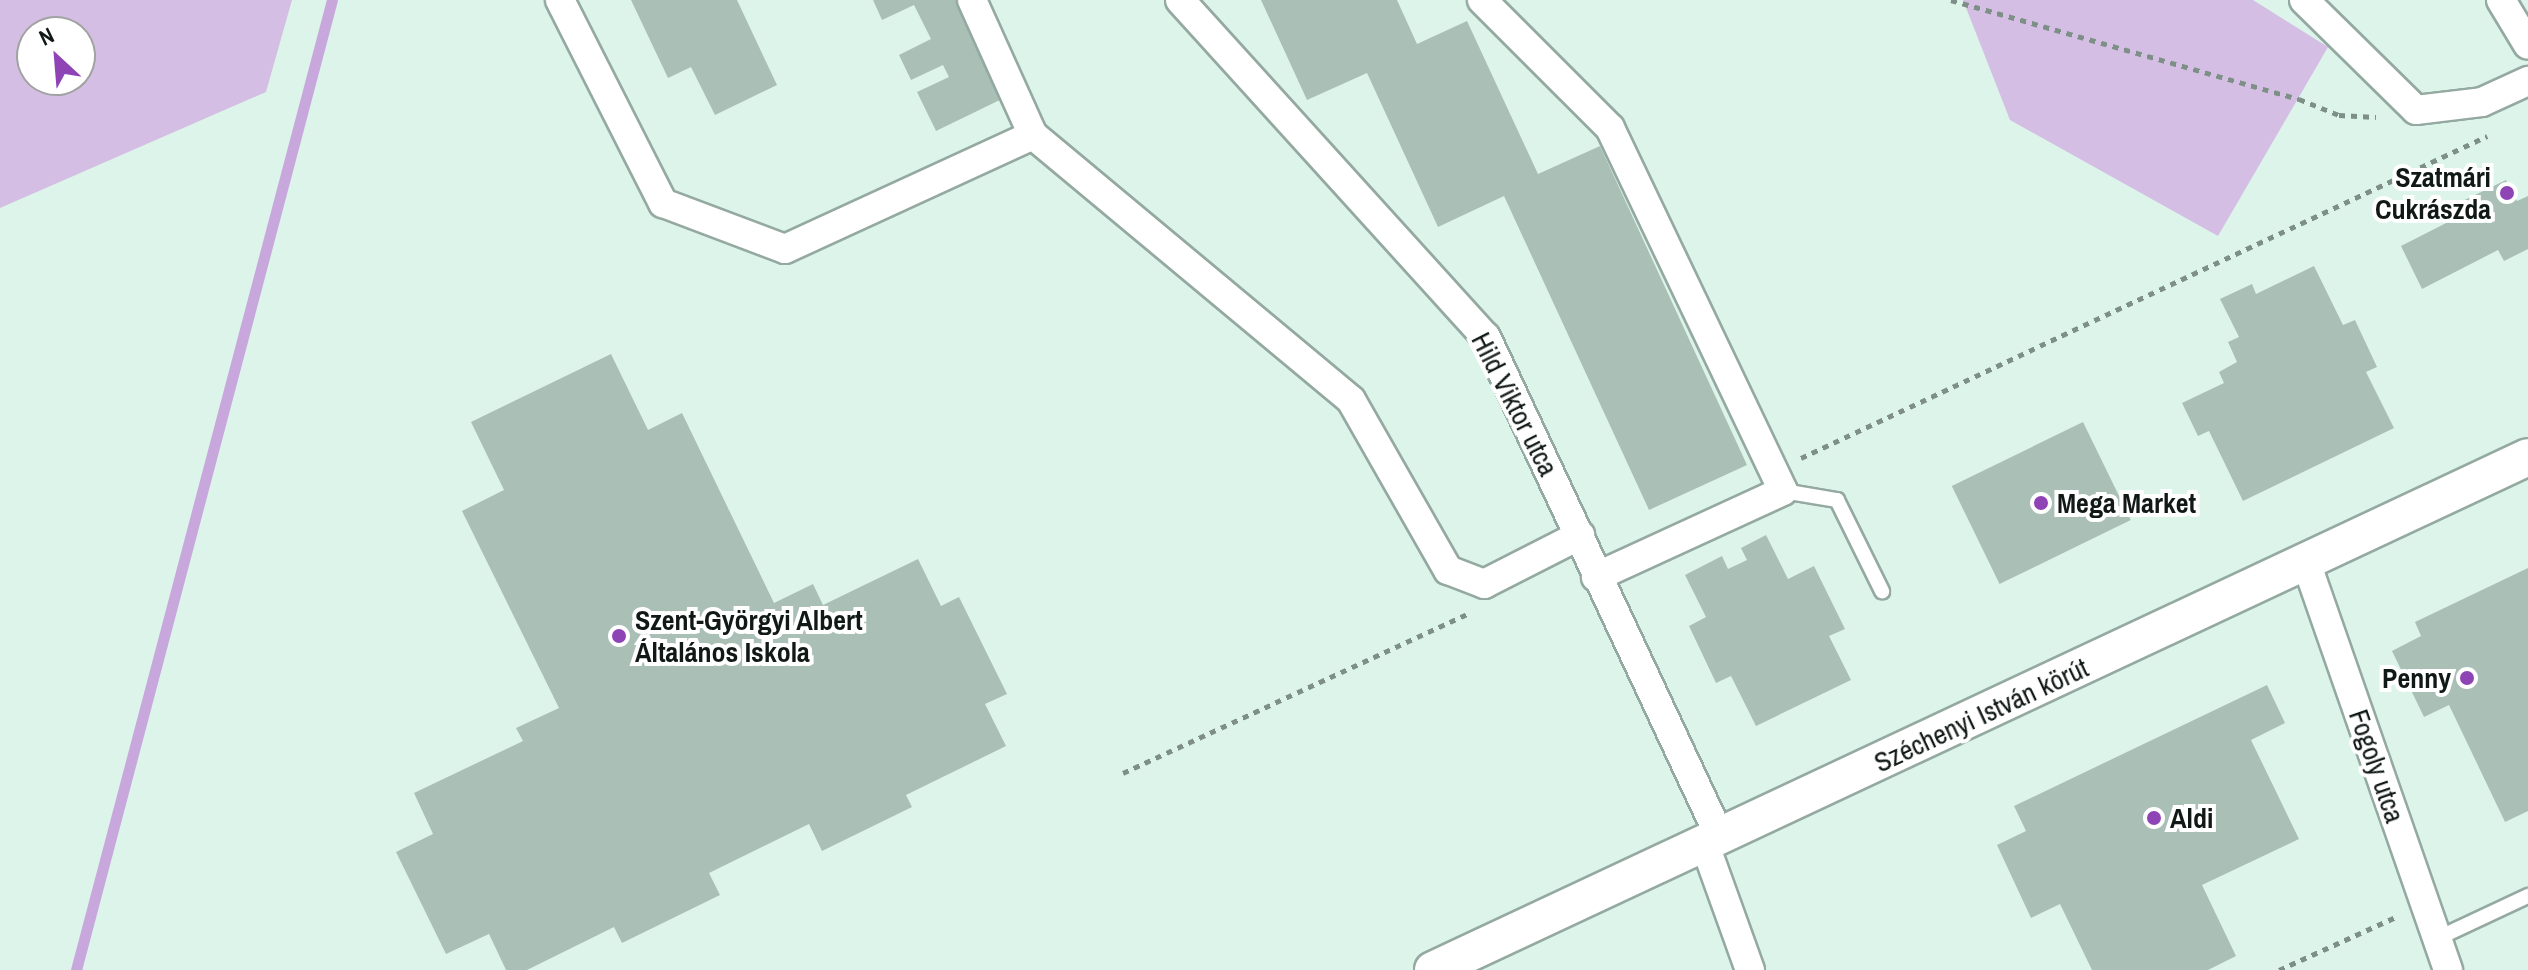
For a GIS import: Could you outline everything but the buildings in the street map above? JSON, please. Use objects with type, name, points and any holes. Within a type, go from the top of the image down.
[{"type":"street","points":[[560,0],[663,203],[785,249],[1033,135]]},
{"type":"street","points":[[972,0],[1033,135],[1351,400],[1448,570],[1484,584],[1580,535]]},
{"type":"street","name":"Hild Viktor utca","points":[[1180,0],[1486,337],[1580,535],[1713,841],[1750,970]]},
{"type":"street","points":[[1482,0],[1610,128],[1778,481],[1596,577]]},
{"type":"street","points":[[2304,0],[2416,110],[2482,102],[2528,81]]},
{"type":"street","points":[[2501,0],[2528,45]]},
{"type":"street","name":"Széchenyi István körút","points":[[1433,970],[2528,457]]},
{"type":"street","name":"Fogoly utca","points":[[2306,562],[2448,970]]},
{"type":"lane","points":[[1778,481],[1837,500],[1882,591]]},
{"type":"lane","points":[[2436,939],[2528,896]]},
{"type":"path","points":[[1951,0],[2269,90],[2339,115],[2369,118],[2416,110]]},
{"type":"path","points":[[1778,481],[2500,130]]},
{"type":"path","points":[[1123,773],[1471,612]]},
{"type":"path","points":[[2279,970],[2424,904]]},
{"type":"shaded area","points":[[0,0],[292,0],[266,92],[0,208]]},
{"type":"shaded area","points":[[1963,0],[2253,0],[2328,47],[2218,236],[2010,120]]},
{"type":"waterway","points":[[76,970],[332,0]]},
{"type":"place","name":"Szatmári Cukrászda","points":[[2507,193]]},
{"type":"place","name":"Mega Market","points":[[2041,503]]},
{"type":"place","name":"Szent-Györgyi Albert Általános Iskola","points":[[619,636]]},
{"type":"place","name":"Penny","points":[[2467,678]]},
{"type":"place","name":"Aldi","points":[[2154,818]]}]
